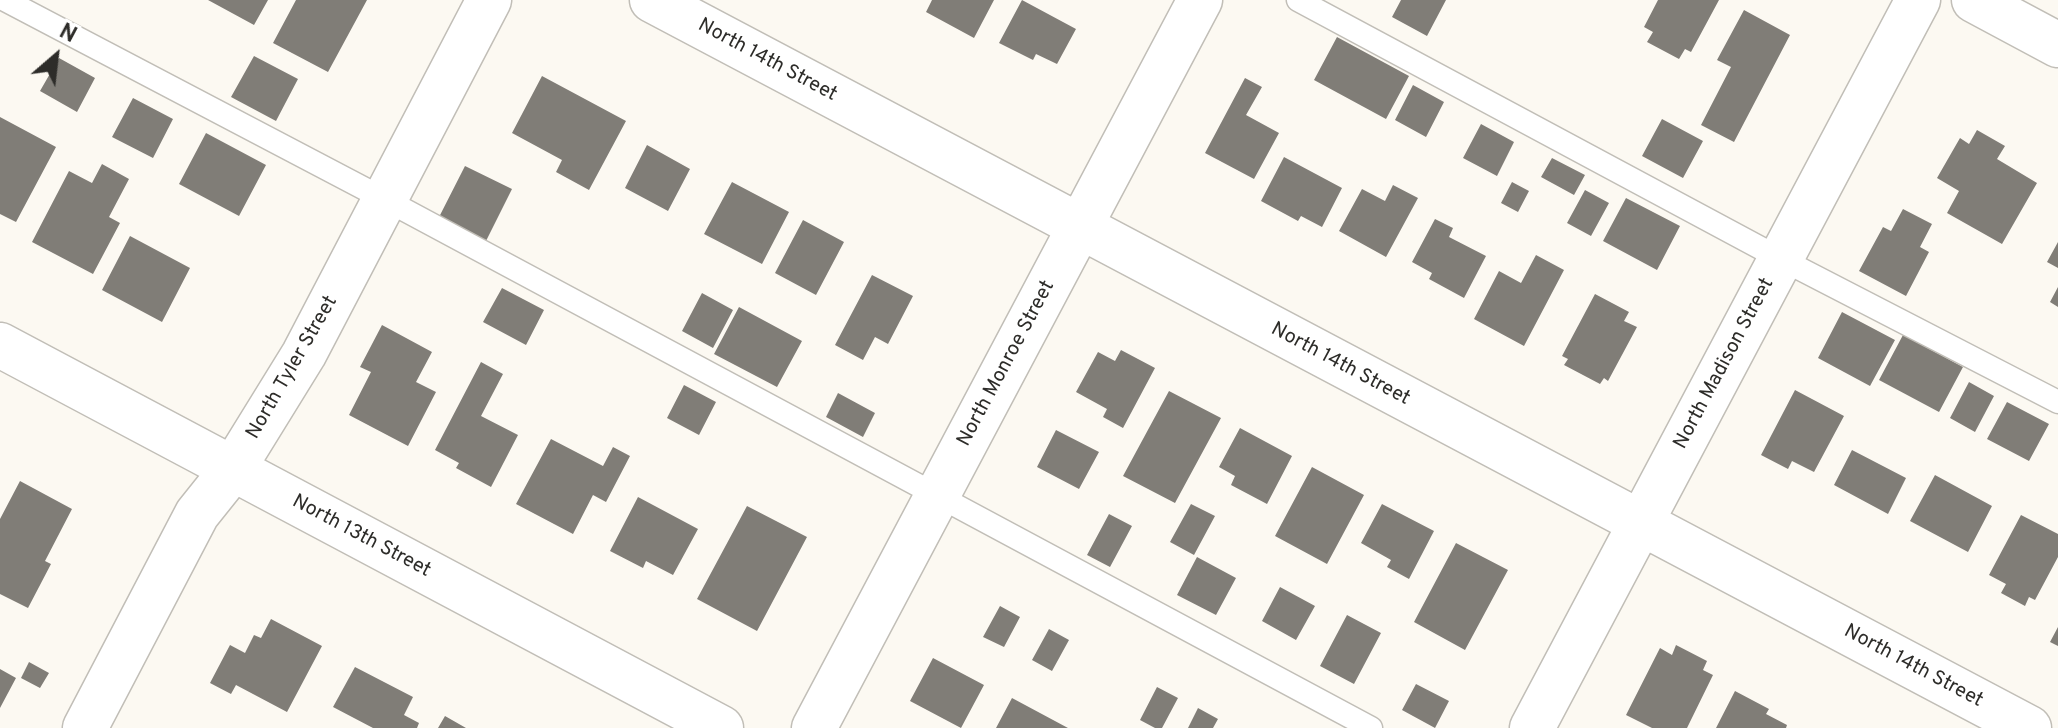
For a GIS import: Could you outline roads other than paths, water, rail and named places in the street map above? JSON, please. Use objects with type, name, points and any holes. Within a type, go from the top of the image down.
[{"type":"street","name":"North Tyler Street","points":[[85,728],[197,514],[233,469],[304,354],[489,0]]},
{"type":"street","name":"North 14th Street","points":[[652,0],[2029,728]]},
{"type":"street","name":"North Monroe Street","points":[[814,728],[1200,0]]},
{"type":"street","name":"North Madison Street","points":[[1532,728],[1918,0]]},
{"type":"street","points":[[1974,0],[2058,45]]},
{"type":"street","name":"North 13th Street","points":[[0,345],[721,728]]},
{"type":"lane","points":[[5,0],[386,200],[1371,728]]},
{"type":"lane","points":[[1298,0],[1781,259],[2058,402]]}]
